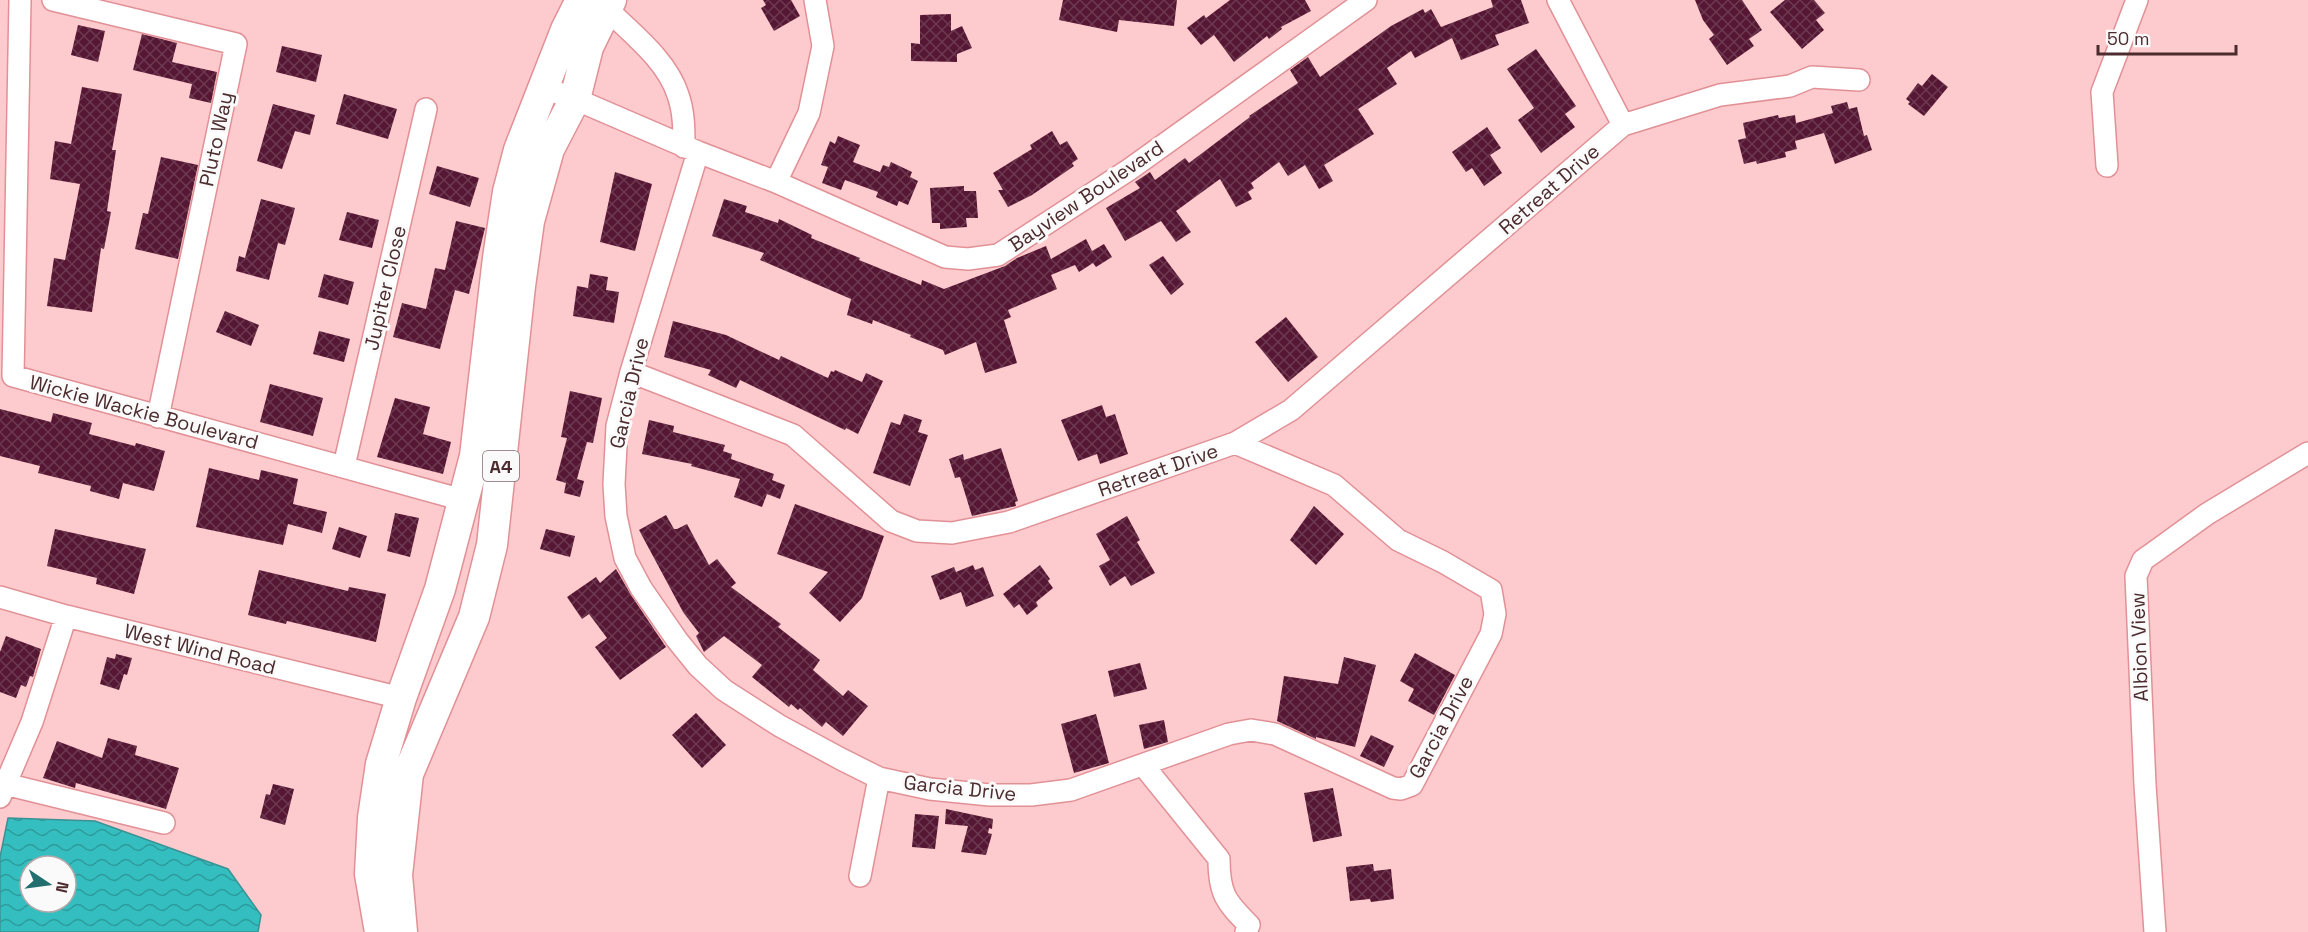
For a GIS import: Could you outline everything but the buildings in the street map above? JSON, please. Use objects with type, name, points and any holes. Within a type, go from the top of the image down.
[{"type":"highway","name":"A4","points":[[380,932],[370,874],[373,818],[381,764],[401,698],[440,589],[475,456],[508,192],[519,150],[566,30],[599,3]]},
{"type":"highway","name":"A4","points":[[402,932],[397,875],[408,774],[474,617],[492,545],[520,286],[530,221],[549,149],[574,99],[599,3]]},
{"type":"street","name":"Wickie Wackie Boulevard","points":[[20,0],[13,376],[344,466],[463,501]]},
{"type":"street","name":"Pluto Way","points":[[53,0],[236,44],[158,417]]},
{"type":"street","points":[[776,182],[809,113],[823,46],[815,0]]},
{"type":"street","name":"Bayview Boulevard","points":[[544,88],[776,182],[945,257],[968,259],[998,255],[1130,169],[1366,0]]},
{"type":"street","points":[[1558,0],[1623,125],[1720,95],[1790,86],[1812,77],[1859,80]]},
{"type":"street","points":[[2107,166],[2102,92],[2137,0]]},
{"type":"street","name":"Garcia Drive","points":[[599,3],[661,63],[678,93],[691,149],[617,426],[614,484],[616,516],[626,558],[641,588],[691,657],[724,690],[780,726],[879,778],[930,789],[990,795],[1031,795],[1071,790],[1229,734],[1251,730],[1275,734],[1393,789],[1412,785],[1491,634],[1495,614],[1491,590],[1443,562],[1398,540],[1334,484],[1234,443]]},
{"type":"street","name":"Jupiter Close","points":[[344,466],[426,109]]},
{"type":"street","name":"Retreat Drive","points":[[631,372],[793,435],[891,521],[917,531],[952,533],[1009,522],[1234,443],[1291,410],[1623,125]]},
{"type":"street","name":"Albion View","points":[[2155,932],[2145,785],[2136,576],[2143,560],[2207,514],[2308,453]]},
{"type":"street","name":"West Wind Road","points":[[0,597],[66,616],[401,698]]},
{"type":"street","points":[[66,616],[32,722],[3,791],[164,823]]},
{"type":"street","points":[[1143,765],[1219,859],[1219,876],[1227,902],[1249,925],[1246,932]]},
{"type":"street","points":[[860,876],[879,778]]},
{"type":"water","points":[[8,818],[95,821],[228,869],[261,915],[258,932],[0,932],[0,857]]}]
